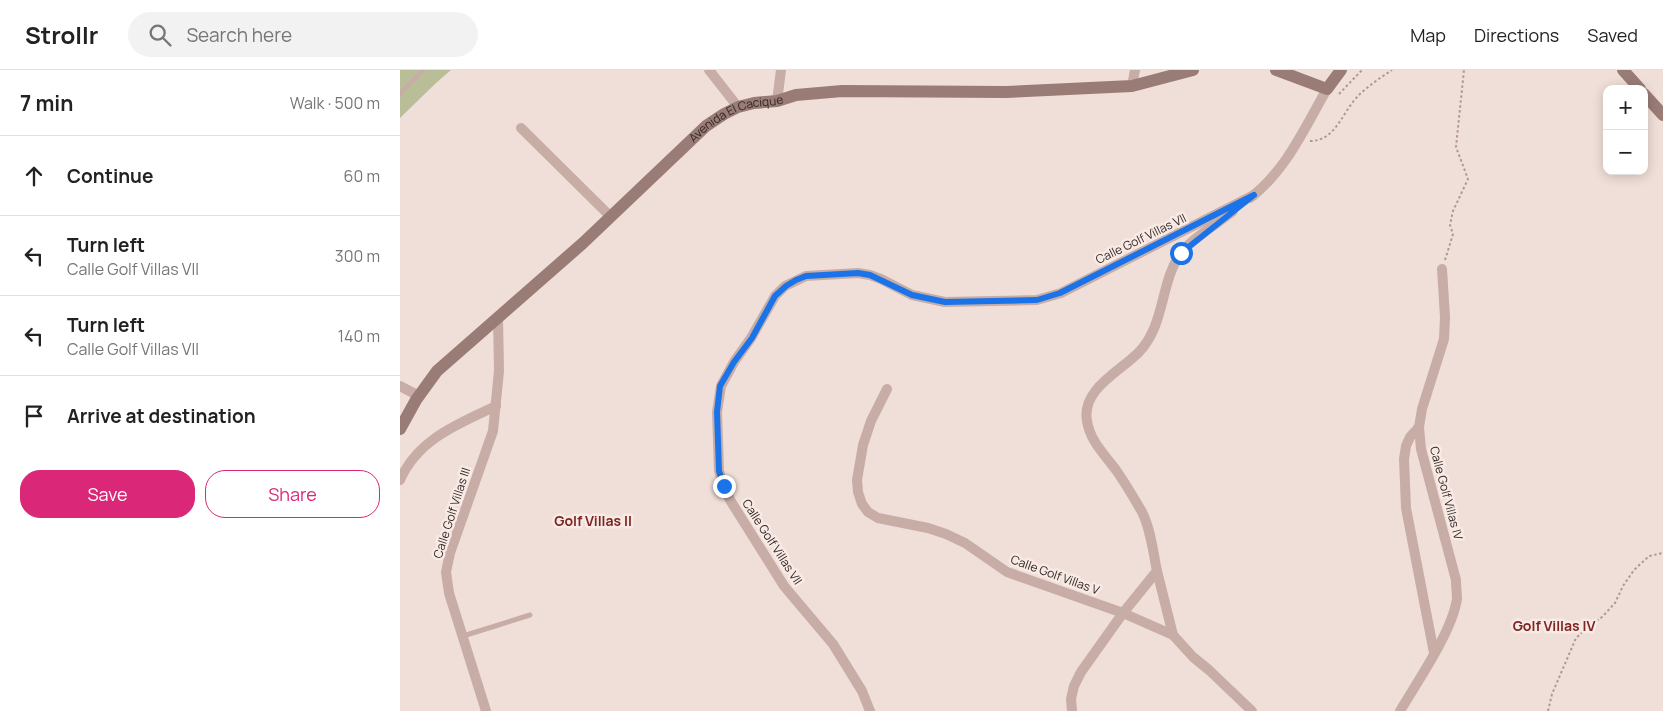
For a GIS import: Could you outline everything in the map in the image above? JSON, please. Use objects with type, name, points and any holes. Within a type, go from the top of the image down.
[{"type":"street","points":[[709,70],[738,107]]},
{"type":"street","points":[[777,101],[781,70]]},
{"type":"street","points":[[1132,86],[1135,70]]},
{"type":"street","name":"Avenida El Cacique","points":[[400,429],[419,396],[437,371],[583,243],[706,126],[738,107],[754,102],[777,101],[796,95],[842,91],[1006,92],[1132,86],[1193,70]]},
{"type":"street","points":[[1276,70],[1327,89]]},
{"type":"street","points":[[1173,634],[1150,537],[1142,513],[1090,432],[1087,409],[1091,398],[1100,386],[1145,345],[1161,310],[1167,279],[1181,253],[1254,195],[1287,157],[1327,89],[1341,70]]},
{"type":"street","points":[[1623,70],[1636,85]]},
{"type":"street","points":[[1648,98],[1663,115]]},
{"type":"street","points":[[521,128],[610,216]]},
{"type":"street","name":"Calle Golf Villas VII","points":[[870,711],[862,691],[834,644],[784,586],[730,500],[719,471],[717,412],[720,386],[734,362],[752,338],[775,296],[786,286],[806,276],[858,273],[881,279],[912,295],[945,302],[1037,300],[1060,293],[1254,195]]},
{"type":"street","name":"Calle Golf Villas IV","points":[[1400,711],[1434,653],[1449,623],[1457,599],[1456,580],[1421,449],[1419,427],[1422,409],[1444,339],[1445,317],[1442,269]]},
{"type":"street","name":"Calle Golf Villas III","points":[[486,711],[449,593],[446,572],[450,553],[493,431],[500,371],[498,318]]},
{"type":"street","points":[[400,386],[419,396]]},
{"type":"street","name":"Calle Golf Villas V","points":[[887,388],[870,421],[863,445],[857,480],[862,504],[868,512],[878,518],[928,528],[946,534],[965,543],[1007,572],[1123,613],[1173,634],[1193,657],[1252,711]]},
{"type":"street","points":[[400,480],[406,468],[422,447],[445,430],[496,406]]},
{"type":"street","points":[[1419,427],[1410,437],[1406,446],[1404,459],[1406,508],[1434,653]]},
{"type":"street","points":[[1072,711],[1071,699],[1074,686],[1082,672],[1123,613],[1157,571]]},
{"type":"lane","points":[[400,93],[423,70]]},
{"type":"lane","points":[[463,636],[530,615]]},
{"type":"path","points":[[1299,138],[1319,141],[1332,134],[1344,113],[1358,96],[1392,70]]},
{"type":"path","points":[[1442,269],[1453,234],[1450,225],[1453,212],[1468,179],[1456,147],[1458,110],[1464,70]]},
{"type":"path","points":[[1548,711],[1552,694],[1576,638],[1602,617],[1615,603],[1623,586],[1634,570],[1649,556],[1663,553]]},
{"type":"green space","points":[[400,70],[451,70],[400,118]]},
{"type":"district","name":"Golf Villas II","points":[[593,521]]},
{"type":"district","name":"Golf Villas IV","points":[[1554,626]]},
{"type":"route","points":[[724,486],[719,471],[717,412],[720,386],[734,362],[752,338],[775,296],[796,280],[806,276],[858,273],[881,279],[912,295],[925,299],[945,302],[1037,300],[1060,293],[1254,195],[1181,253]]}]
